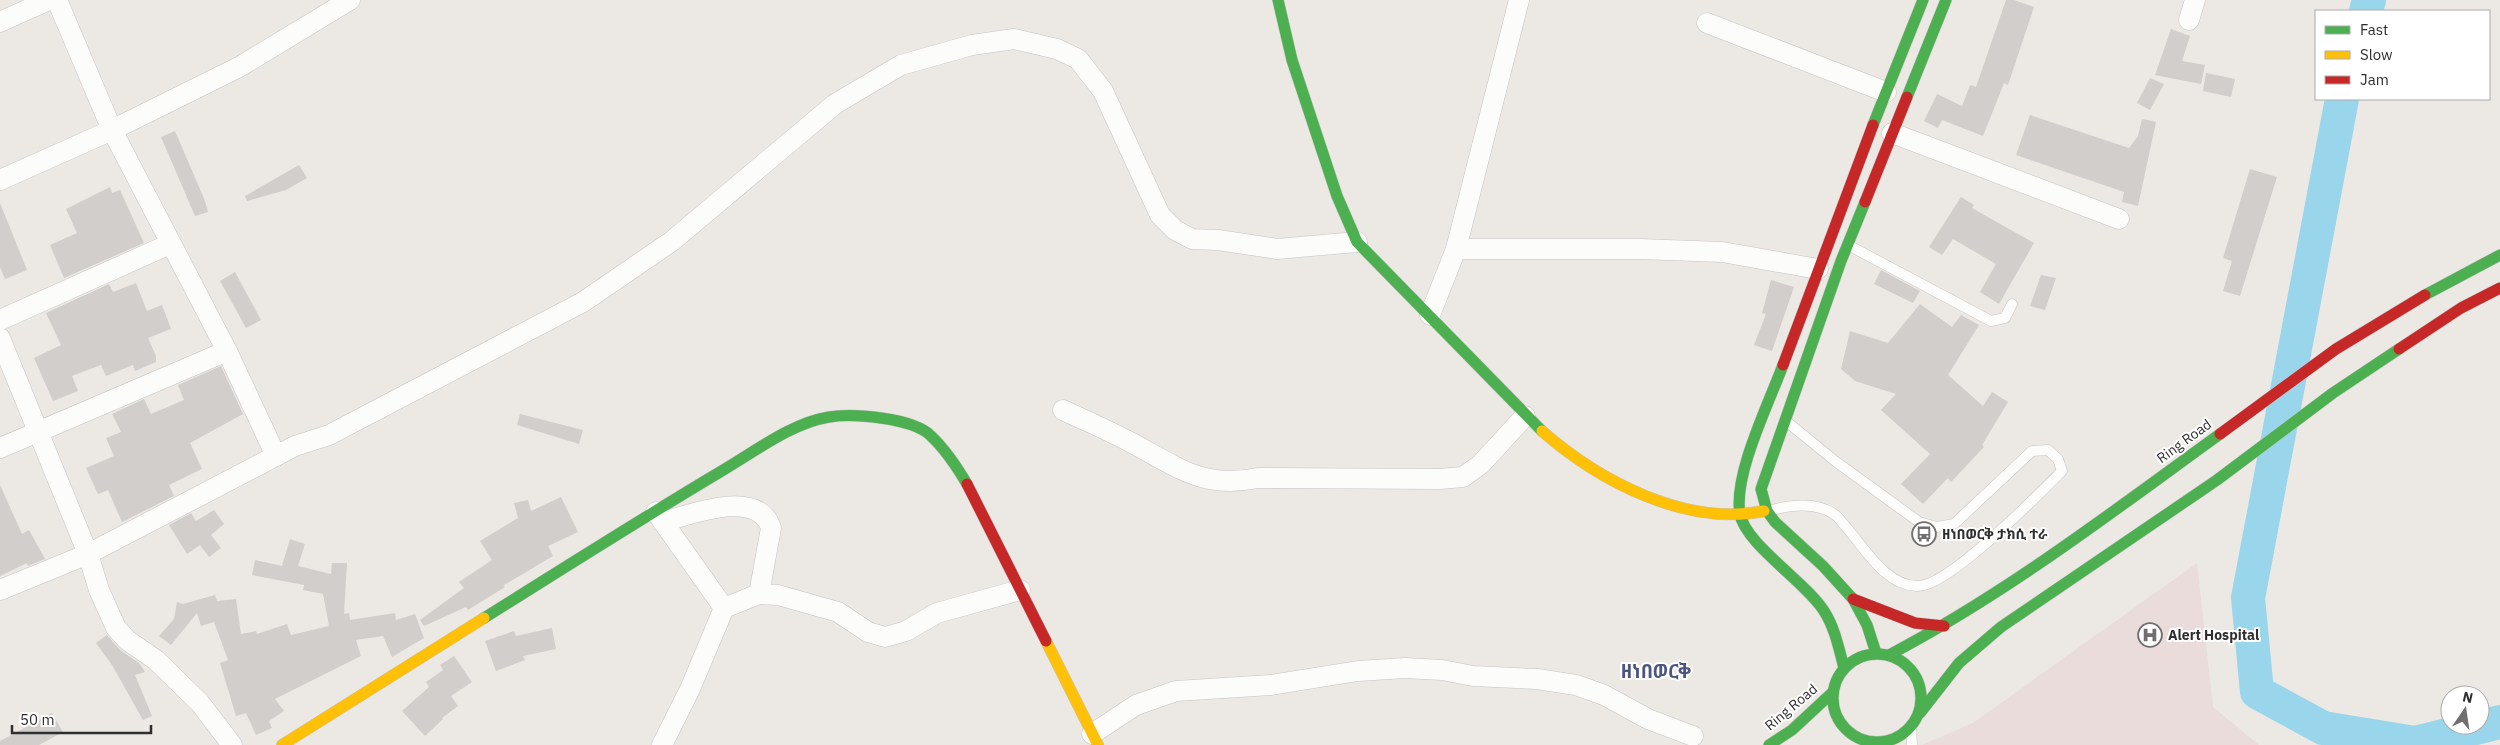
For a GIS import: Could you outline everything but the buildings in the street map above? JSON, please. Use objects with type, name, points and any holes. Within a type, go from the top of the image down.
[{"type":"main road","points":[[1278,0],[1292,60],[1336,196],[1358,242],[1525,416],[1567,453],[1627,489],[1660,501],[1697,510],[1740,516],[1767,511]]},
{"type":"main road","points":[[1876,653],[1868,625],[1853,599],[1823,566],[1776,522],[1767,511],[1761,489],[1775,415],[1818,268],[1924,0]]},
{"type":"main road","points":[[1844,668],[1835,634],[1824,611],[1800,582],[1747,530],[1740,516],[1740,493],[1752,448],[1775,415],[1847,245],[1946,0]]},
{"type":"main road","name":"Ring Road","points":[[1889,655],[1944,626],[2038,566],[2336,349],[2449,281],[2500,255]]},
{"type":"main road","points":[[1920,713],[1922,699],[1920,684],[1913,671],[1903,661],[1889,655],[1876,653],[1853,660],[1836,679],[1833,692],[1834,708],[1840,722],[1850,733],[1864,740],[1885,744],[1899,737],[1911,727],[1959,663],[2002,627],[2217,480],[2334,393],[2461,308],[2500,288]]},
{"type":"main road","points":[[282,745],[659,517],[791,430],[828,417],[862,415],[900,422],[930,434],[954,463],[971,491],[1095,740]]},
{"type":"main road","points":[[1853,599],[1915,623],[1944,626]]},
{"type":"main road","name":"Ring Road","points":[[1769,745],[1792,730],[1833,692]]},
{"type":"main road","points":[[1850,745],[1864,740]]},
{"type":"street","points":[[0,22],[49,0]]},
{"type":"street","points":[[57,0],[112,130],[226,351],[276,456]]},
{"type":"street","points":[[0,180],[112,130],[238,68],[350,0]]},
{"type":"street","points":[[1430,315],[1456,249],[1519,0]]},
{"type":"street","points":[[2189,20],[2195,0]]},
{"type":"street","points":[[1707,23],[1886,92]]},
{"type":"street","points":[[0,590],[88,554],[295,446],[329,435],[583,302],[672,241],[835,104],[901,65],[972,45],[1014,39],[1058,49],[1078,59],[1103,91],[1160,215],[1175,230],[1192,239],[1218,240],[1277,249],[1358,242]]},
{"type":"street","points":[[1892,133],[2119,219]]},
{"type":"street","points":[[0,320],[170,244]]},
{"type":"street","points":[[1456,249],[1640,248],[1722,252],[1818,268]]},
{"type":"street","points":[[0,338],[88,554],[99,590],[116,628],[128,640],[156,660],[200,704],[232,745]]},
{"type":"street","points":[[0,448],[226,351]]},
{"type":"street","points":[[1062,410],[1130,442],[1194,476],[1234,483],[1258,478],[1440,479],[1463,477],[1481,464],[1525,416]]},
{"type":"street","points":[[724,608],[659,517],[731,506],[756,508],[768,517],[771,528],[759,594]]},
{"type":"street","points":[[662,745],[690,689],[724,608],[759,594],[778,595],[838,612],[868,632],[885,637],[906,631],[937,613],[1020,590]]},
{"type":"street","points":[[1095,740],[1136,705],[1176,691],[1271,685],[1358,671],[1405,668],[1442,670],[1473,676],[1536,679],[1576,684],[1604,695],[1648,719],[1693,736]]},
{"type":"lane","points":[[1847,245],[1991,321],[2005,318],[2012,304]]},
{"type":"lane","points":[[1767,511],[1789,505],[1812,506],[1834,514],[1893,580],[1918,586],[1940,578],[2009,524],[2062,471],[2058,459],[2048,450],[2032,451],[1954,524],[1937,527],[1919,522],[1897,507],[1775,415]]},
{"type":"lane","points":[[1911,727],[1912,745]]},
{"type":"shaded area","name":"Alert Hospital","points":[[2197,563],[2213,707],[2259,745],[1922,745],[1973,723]]},
{"type":"waterway","points":[[2366,10],[2369,0]]},
{"type":"waterway","points":[[2342,100],[2248,598],[2257,692],[2323,728],[2415,743],[2500,722]]},
{"type":"traffic: fast","points":[[1278,0],[1292,60],[1337,196],[1357,242],[1542,431]]},
{"type":"traffic: fast","points":[[1873,125],[1923,0]]},
{"type":"traffic: fast","points":[[1907,97],[1946,0]]},
{"type":"traffic: fast","points":[[1865,202],[1841,261],[1761,489],[1767,511],[1775,522],[1823,566],[1853,599],[1867,625],[1876,653]]},
{"type":"traffic: fast","points":[[2425,295],[2500,255]]},
{"type":"traffic: fast","points":[[1920,713],[1959,663],[2001,627],[2217,480],[2333,393],[2399,349]]},
{"type":"traffic: fast","points":[[1783,365],[1747,460],[1739,498],[1740,514],[1744,526],[1753,538],[1804,588],[1824,611],[1834,631],[1844,668]]},
{"type":"traffic: fast","points":[[484,618],[762,446],[788,431],[815,420],[840,416],[883,418],[923,430],[936,441],[951,459],[967,484]]},
{"type":"traffic: fast","points":[[1889,655],[1933,631],[2017,578],[2099,522],[2220,434]]},
{"type":"traffic: fast","points":[[1868,654],[1886,654],[1902,661],[1914,673],[1921,689],[1921,698],[1921,707],[1914,723],[1902,735],[1886,742],[1868,742],[1852,735],[1840,723],[1833,707],[1833,689],[1840,673],[1852,661],[1868,654]]},
{"type":"traffic: fast","points":[[1769,745],[1792,730],[1833,692]]},
{"type":"traffic: slow","points":[[1542,431],[1590,467],[1617,483],[1645,496],[1675,506],[1704,512],[1734,514],[1764,511]]},
{"type":"traffic: slow","points":[[282,745],[484,618]]},
{"type":"traffic: slow","points":[[1046,641],[1098,745]]},
{"type":"traffic: jam","points":[[1865,202],[1907,97]]},
{"type":"traffic: jam","points":[[1783,365],[1873,125]]},
{"type":"traffic: jam","points":[[2399,349],[2461,308],[2500,288]]},
{"type":"traffic: jam","points":[[2220,434],[2336,349],[2425,295]]},
{"type":"traffic: jam","points":[[967,484],[1046,641]]},
{"type":"traffic: jam","points":[[1853,599],[1915,623],[1944,626]]},
{"type":"place","name":"ዘነበወርቅ ታክሲ ተራ","points":[[1924,534]]},
{"type":"place","name":"Alert Hospital","points":[[2150,635]]},
{"type":"district","name":"ዘነበወርቅ","points":[[1656,671]]}]
